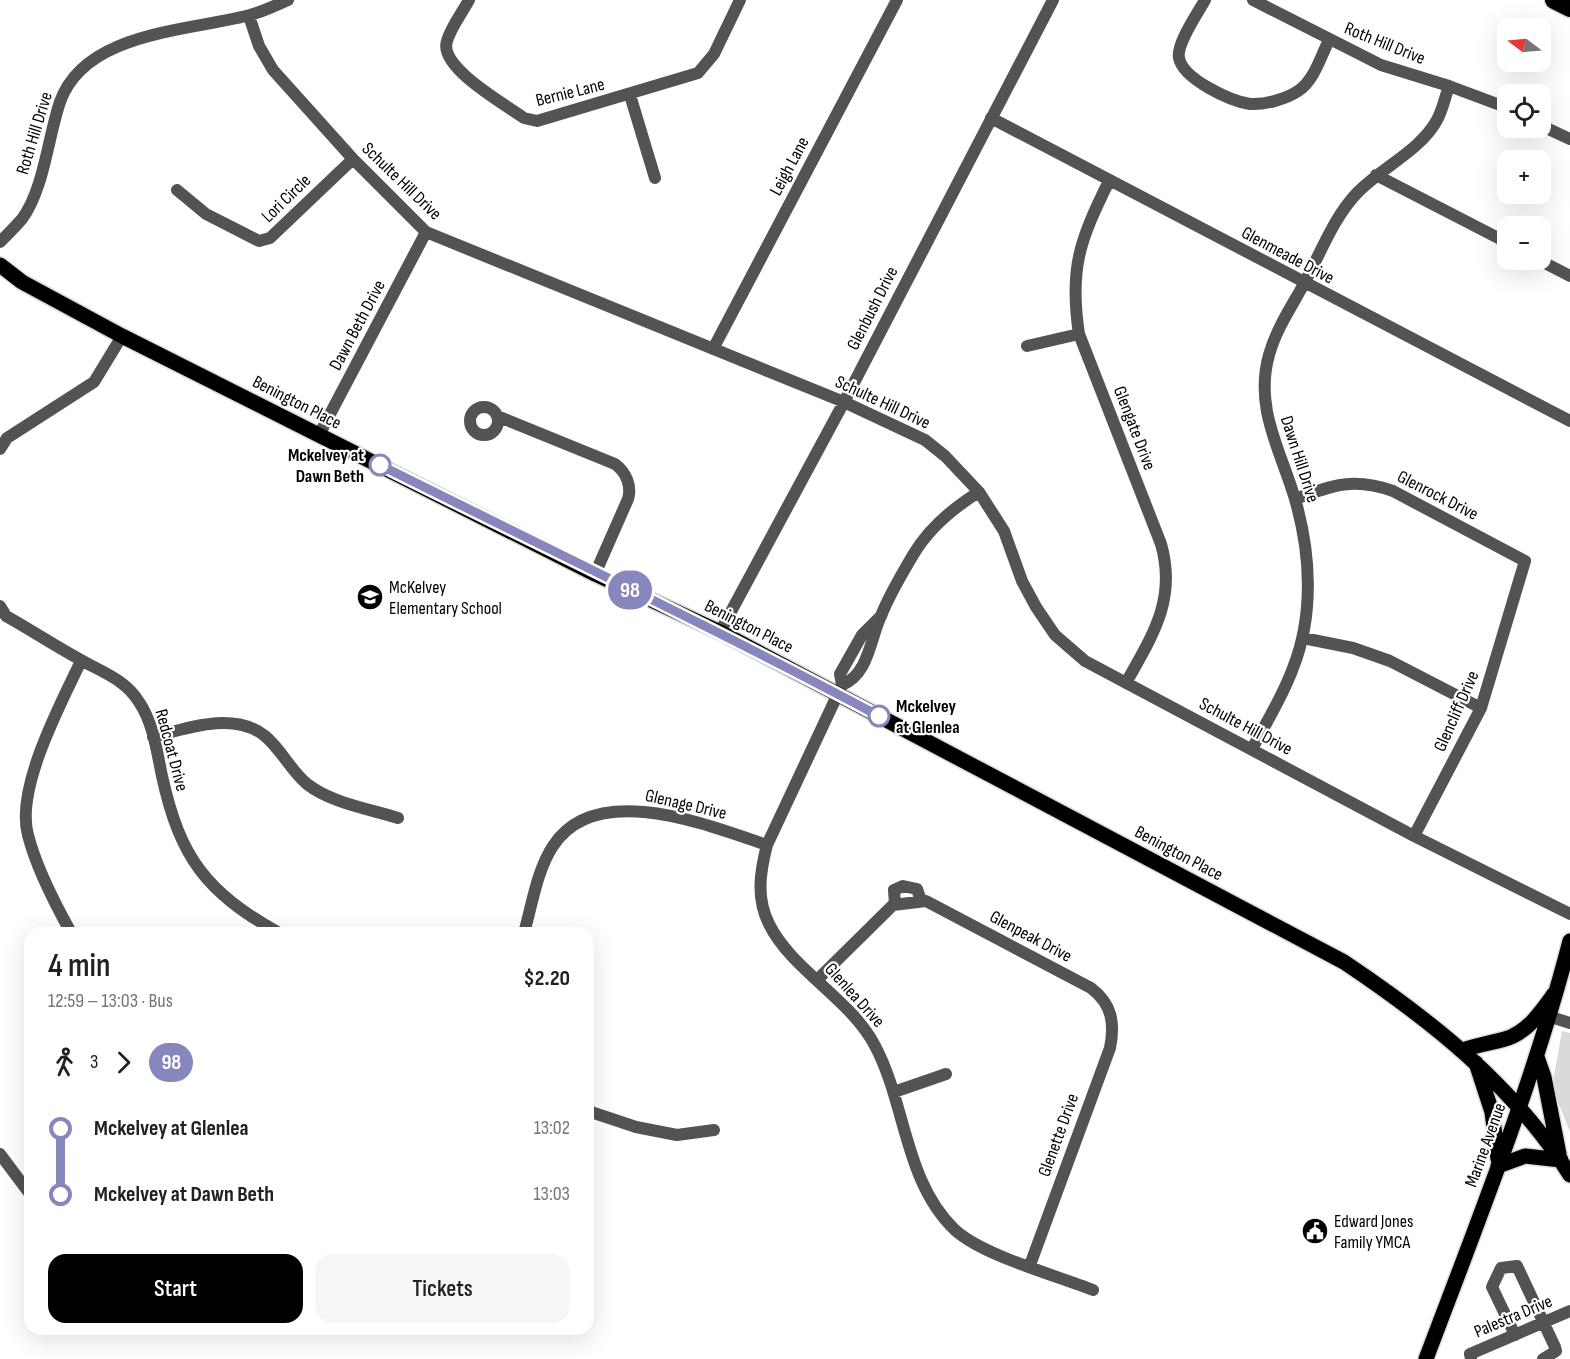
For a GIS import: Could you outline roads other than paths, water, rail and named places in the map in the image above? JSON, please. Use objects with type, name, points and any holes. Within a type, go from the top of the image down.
[{"type":"highway","points":[[1554,0],[1570,8]]},
{"type":"main road","name":"Benington Place","points":[[0,265],[22,282],[122,336],[595,574],[839,689],[1344,963],[1409,1006],[1469,1055],[1520,1108],[1561,1160]]},
{"type":"main road","name":"Marine Avenue","points":[[1426,1359],[1520,1108],[1551,1017],[1570,941]]},
{"type":"main road","points":[[1558,988],[1532,1023],[1508,1039],[1480,1044],[1469,1055],[1492,1112],[1498,1166],[1525,1156],[1561,1160]]},
{"type":"main road","points":[[1537,1057],[1544,1077],[1561,1160],[1570,1175]]},
{"type":"street","name":"Roth Hill Drive","points":[[0,243],[22,218],[33,195],[61,100],[75,75],[96,58],[122,43],[249,16],[288,0]]},
{"type":"street","name":"Bernie Lane","points":[[469,0],[447,41],[446,54],[454,67],[524,118],[537,121],[698,73],[714,54],[740,0]]},
{"type":"street","name":"Leigh Lane","points":[[713,349],[897,0]]},
{"type":"street","name":"Glenbush Drive","points":[[720,632],[844,402],[1053,0]]},
{"type":"street","points":[[1205,0],[1179,48],[1178,57],[1188,75],[1195,81],[1242,102],[1261,103],[1300,90],[1308,82],[1329,40]]},
{"type":"street","name":"Roth Hill Drive","points":[[1253,0],[1381,65],[1497,104]]},
{"type":"street","name":"Schulte Hill Drive","points":[[249,16],[259,46],[273,70],[353,159],[426,232],[844,402],[925,440],[945,456],[979,492],[1004,531],[1022,580],[1036,607],[1055,635],[1084,661],[1414,836],[1570,914]]},
{"type":"street","name":"Dawn Hill Drive","points":[[1252,749],[1293,669],[1303,638],[1309,587],[1305,544],[1295,499],[1272,439],[1264,390],[1268,356],[1279,329],[1338,217],[1356,194],[1376,175],[1422,140],[1437,120],[1449,86]]},
{"type":"street","points":[[630,95],[655,178]]},
{"type":"street","name":"Glenmeade Drive","points":[[991,118],[1570,422]]},
{"type":"street","points":[[1551,130],[1570,139]]},
{"type":"street","name":"Lori Circle","points":[[177,190],[206,214],[259,241],[270,238],[353,159]]},
{"type":"street","points":[[1376,175],[1497,237]]},
{"type":"street","name":"Glengate Drive","points":[[1109,181],[1078,249],[1074,282],[1079,334],[1166,560],[1165,605],[1152,636],[1126,683]]},
{"type":"street","name":"Dawn Beth Drive","points":[[319,435],[426,232]]},
{"type":"street","points":[[1551,266],[1570,276]]},
{"type":"street","points":[[1027,346],[1079,334]]},
{"type":"street","points":[[0,449],[8,438],[94,382],[122,336]]},
{"type":"street","points":[[496,416],[615,464],[624,471],[630,492],[595,574]]},
{"type":"street","name":"Glenrock Drive","points":[[1295,499],[1333,485],[1372,484],[1393,491],[1525,561]]},
{"type":"street","name":"Glenlea Drive","points":[[979,492],[941,520],[914,553],[880,617],[870,624],[851,653],[840,675],[839,689],[767,845],[760,870],[762,908],[769,926],[782,944],[862,1025],[874,1044],[894,1092],[922,1181],[944,1218],[958,1232],[992,1252],[1093,1290]]},
{"type":"street","name":"Glencliff Drive","points":[[1414,836],[1481,708],[1525,561]]},
{"type":"street","name":"Redcoat Drive","points":[[0,606],[6,616],[81,661],[117,679],[140,702],[153,737],[169,808],[180,839],[200,870],[222,896],[248,916],[268,927]]},
{"type":"street","points":[[1303,638],[1353,648],[1390,661],[1481,708]]},
{"type":"street","points":[[68,927],[56,907],[27,834],[26,811],[46,735],[81,661]]},
{"type":"street","points":[[153,737],[211,723],[238,724],[264,735],[307,784],[322,793],[398,818]]},
{"type":"street","name":"Glenage Drive","points":[[526,927],[538,882],[553,846],[570,829],[590,817],[633,810],[687,819],[767,845]]},
{"type":"street","name":"Glenpeak Drive","points":[[817,980],[895,904],[921,901],[932,903],[1091,988],[1104,998],[1112,1016]]},
{"type":"street","name":"Glenette Drive","points":[[1030,1265],[1110,1048],[1113,1032],[1112,1016]]},
{"type":"street","points":[[1551,1017],[1570,1023]]},
{"type":"street","points":[[894,1092],[946,1074]]},
{"type":"street","points":[[594,1113],[636,1126],[677,1135],[714,1130]]},
{"type":"street","points":[[0,1154],[24,1186]]},
{"type":"street","points":[[1515,1335],[1492,1287],[1494,1278],[1501,1268],[1517,1266],[1545,1322],[1556,1351],[1543,1359]]},
{"type":"street","name":"Palestra Drive","points":[[1471,1356],[1570,1311]]},
{"type":"place","name":"Mckelvey at Dawn Beth","points":[[380,465]]},
{"type":"place","name":"McKelvey Elementary School","points":[[370,597]]},
{"type":"place","name":"Mckelvey at Glenlea","points":[[879,716]]},
{"type":"place","name":"Edward Jones Family YMCA","points":[[1315,1231]]}]
